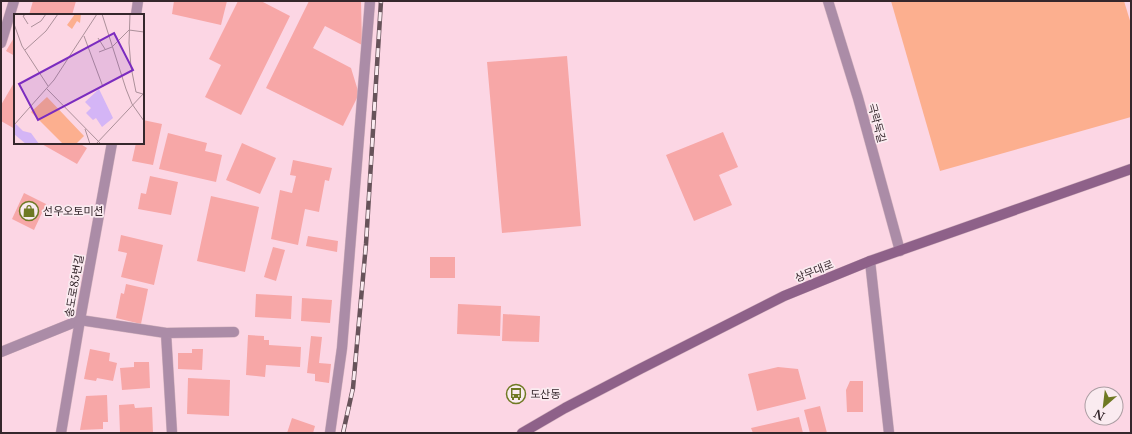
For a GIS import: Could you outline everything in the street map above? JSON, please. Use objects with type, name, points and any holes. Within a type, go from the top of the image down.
[{"type":"main road","name":"상무대로","points":[[522,433],[565,408],[633,372],[784,296],[870,261],[1131,169]]},
{"type":"street","points":[[1,43],[14,1]]},
{"type":"street","points":[[136,14],[138,1]]},
{"type":"street","points":[[330,433],[342,348],[370,1]]},
{"type":"street","name":"극락둑길","points":[[828,1],[858,98],[900,251]]},
{"type":"street","name":"송도로85번길","points":[[61,433],[112,144]]},
{"type":"street","points":[[870,261],[889,433]]},
{"type":"street","points":[[1,352],[80,320],[166,333],[234,332]]},
{"type":"street","points":[[166,333],[172,433]]},
{"type":"shaded area","points":[[891,1],[1124,1],[1131,24],[1131,117],[940,171]]},
{"type":"building","points":[[33,1],[76,1],[72,14],[29,14]]},
{"type":"building","points":[[174,1],[227,1],[221,25],[172,14]]},
{"type":"building","points":[[238,1],[261,1],[290,16],[241,115],[205,97],[221,65],[209,59]]},
{"type":"building","points":[[309,1],[361,1],[362,45],[325,26],[313,48],[351,68],[359,94],[343,126],[266,88]]},
{"type":"building","points":[[14,38],[14,55],[6,51]]},
{"type":"building","points":[[567,56],[581,226],[502,233],[487,62]]},
{"type":"building","points":[[14,83],[14,128],[1,121],[1,105]]},
{"type":"building","points":[[144,120],[162,124],[153,165],[132,161],[136,144],[144,144]]},
{"type":"building","points":[[723,132],[738,167],[719,175],[732,205],[694,221],[666,155]]},
{"type":"building","points":[[168,133],[207,143],[205,151],[222,155],[216,182],[159,169]]},
{"type":"building","points":[[242,143],[276,158],[260,194],[226,180]]},
{"type":"building","points":[[42,144],[81,144],[87,148],[77,164]]},
{"type":"building","points":[[293,160],[332,168],[329,181],[325,180],[319,212],[305,209],[298,245],[271,239],[280,190],[292,193],[296,176],[290,175]]},
{"type":"building","points":[[150,176],[178,182],[171,215],[138,209],[141,193],[146,194]]},
{"type":"building","name":"선우오토미션","points":[[24,193],[46,204],[34,230],[12,219]]},
{"type":"building","points":[[211,196],[259,207],[245,272],[197,261]]},
{"type":"building","points":[[121,235],[163,245],[154,285],[121,277],[127,253],[118,251]]},
{"type":"building","points":[[308,236],[338,241],[337,252],[306,246]]},
{"type":"building","points":[[273,247],[285,250],[276,281],[264,277]]},
{"type":"building","points":[[430,257],[455,257],[455,278],[430,278]]},
{"type":"building","points":[[126,284],[148,289],[141,324],[116,318],[121,293],[124,294]]},
{"type":"building","points":[[256,294],[292,296],[291,319],[255,317]]},
{"type":"building","points":[[302,298],[332,300],[330,323],[301,321]]},
{"type":"building","points":[[458,304],[501,306],[500,336],[457,334]]},
{"type":"building","points":[[503,314],[540,316],[539,342],[502,341]]},
{"type":"building","points":[[248,335],[264,336],[264,340],[269,340],[269,345],[301,347],[300,367],[266,365],[265,377],[246,375]]},
{"type":"building","points":[[311,336],[322,337],[319,363],[331,364],[329,383],[315,381],[315,374],[307,373]]},
{"type":"building","points":[[90,349],[110,353],[109,361],[117,363],[113,381],[97,378],[96,381],[84,379]]},
{"type":"building","points":[[192,349],[203,349],[202,370],[178,369],[178,353],[192,353]]},
{"type":"building","points":[[134,362],[149,362],[150,388],[122,390],[120,368],[134,367]]},
{"type":"building","points":[[778,367],[798,369],[806,399],[757,411],[748,374]]},
{"type":"building","points":[[188,378],[230,380],[229,416],[187,414]]},
{"type":"building","points":[[850,381],[863,381],[863,412],[847,412],[846,390]]},
{"type":"building","points":[[107,395],[108,422],[103,422],[103,429],[80,430],[86,396]]},
{"type":"building","points":[[134,404],[135,408],[152,407],[153,433],[120,433],[119,405]]},
{"type":"building","points":[[820,406],[827,433],[810,433],[804,410]]},
{"type":"building","points":[[799,417],[803,433],[753,433],[751,428]]},
{"type":"building","points":[[292,418],[315,426],[313,433],[287,433]]},
{"type":"railway","points":[[343,433],[353,388],[366,244],[381,1]]},
{"type":"place","name":"선우오토미션","points":[[29,211]]},
{"type":"place","name":"도산동","points":[[516,394]]}]
